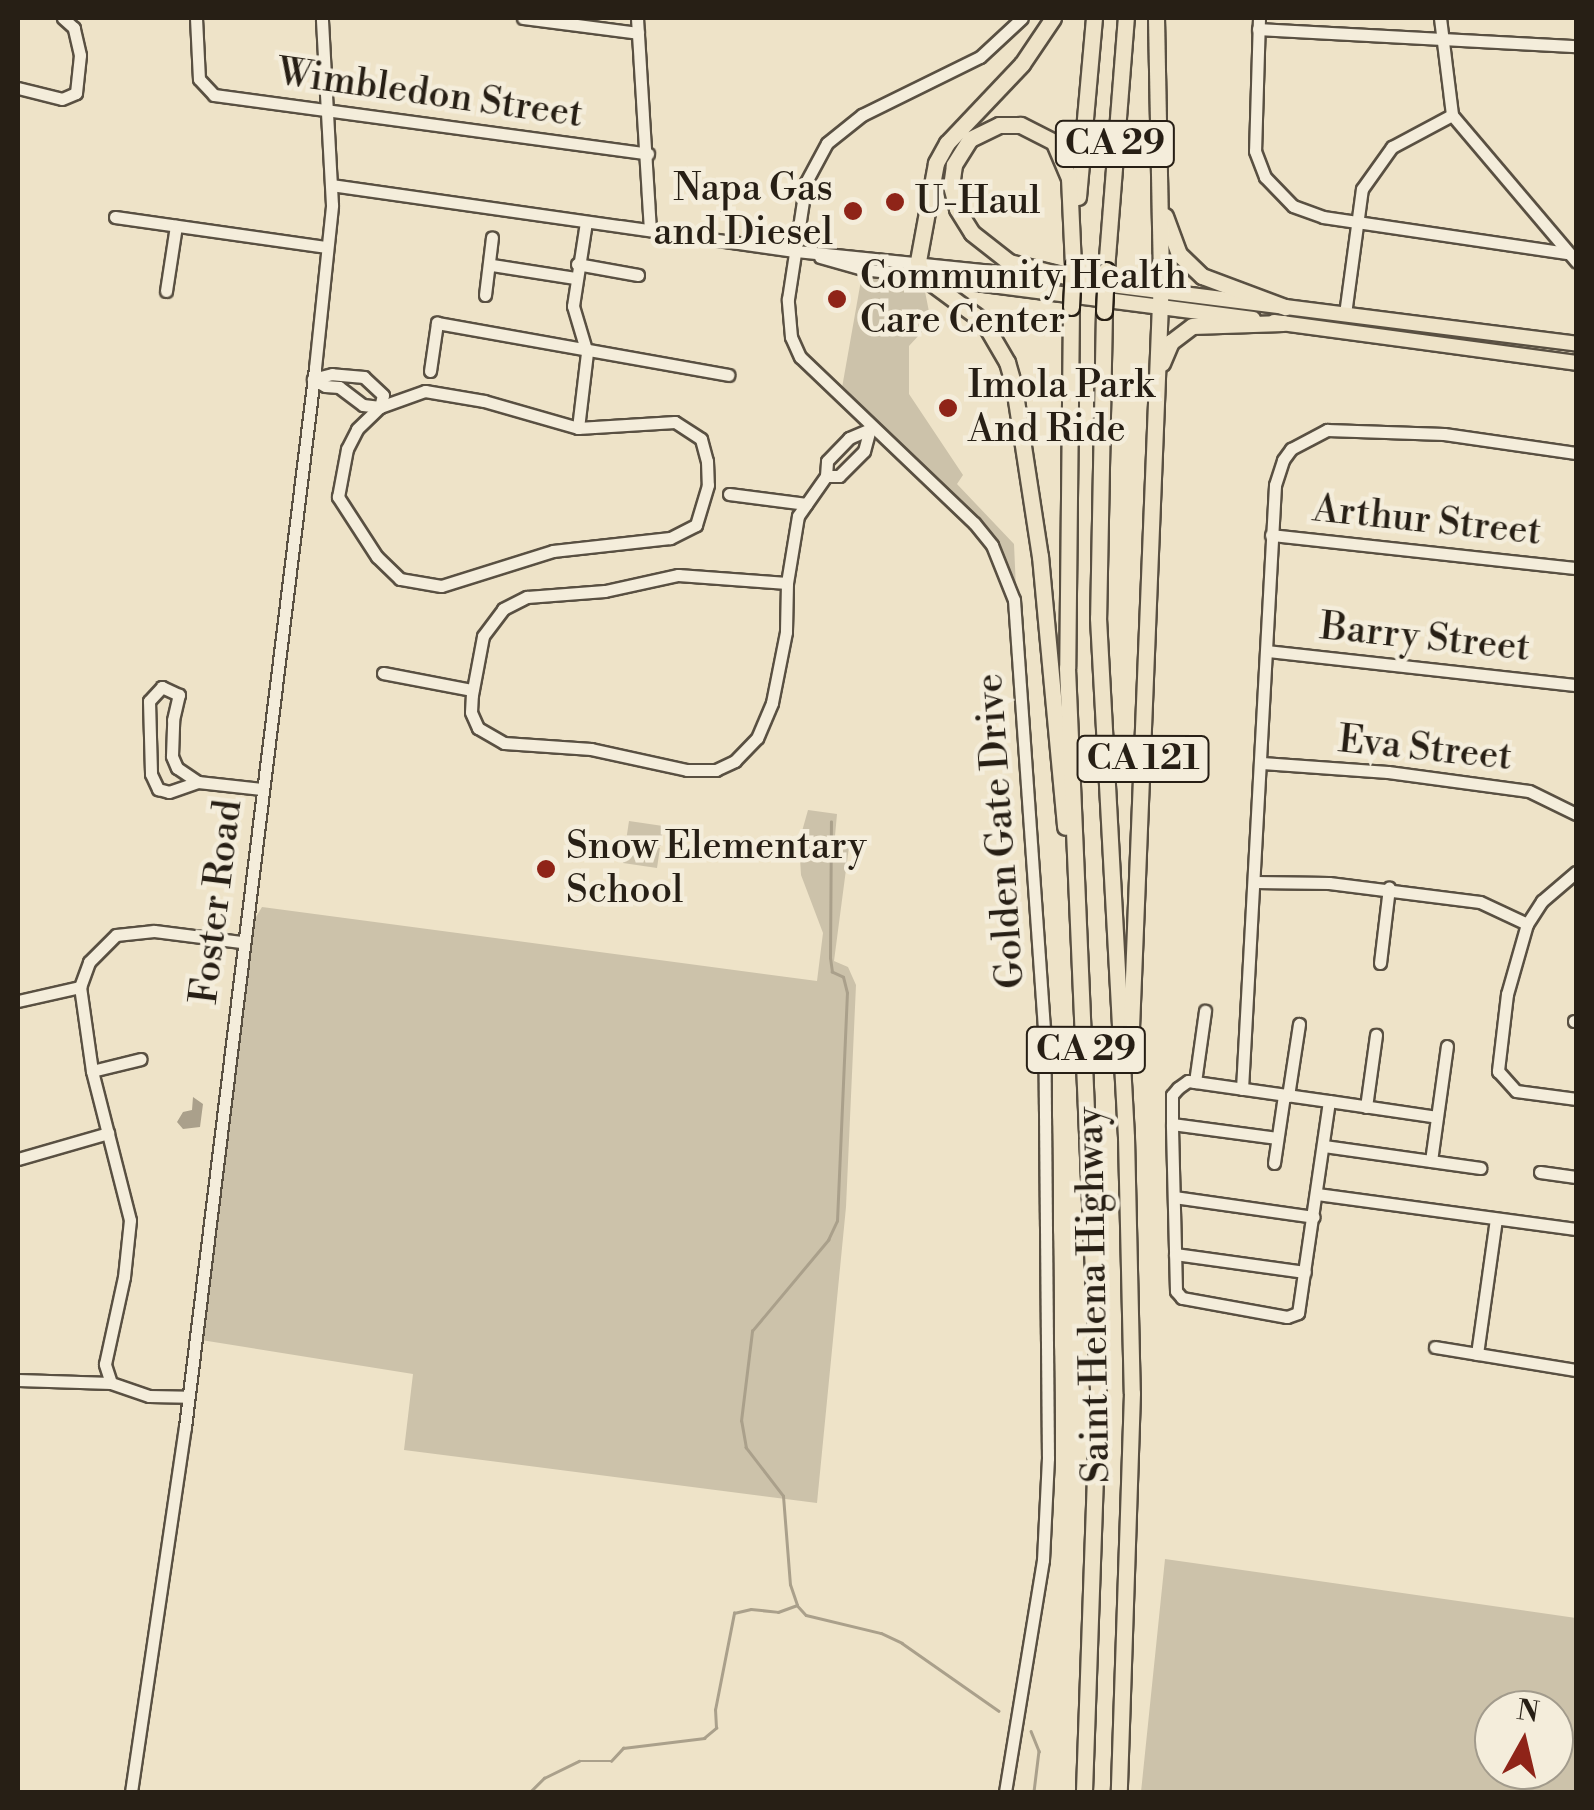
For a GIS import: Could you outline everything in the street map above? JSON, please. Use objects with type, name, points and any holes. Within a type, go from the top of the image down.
[{"type":"highway","points":[[1054,18],[1022,64],[959,128],[942,153],[920,268],[984,321],[1007,362],[1020,416],[1040,556],[1089,1115]]},
{"type":"highway","name":"Saint Helena Highway","points":[[1084,1792],[1098,1390],[1066,639],[1071,307],[1094,18]]},
{"type":"highway","name":"Saint Helena Highway","points":[[1119,1792],[1131,1461],[1126,1137],[1099,663],[1098,440],[1106,270],[1126,18]]},
{"type":"highway","points":[[1156,18],[1158,381]]},
{"type":"highway","name":"CA 121","points":[[1073,266],[1069,178],[1054,142],[1020,125],[999,125],[970,139],[954,165],[951,186],[972,232],[1009,262],[1090,282]]},
{"type":"highway","points":[[1158,184],[1167,227],[1179,254],[1202,276],[1284,315]]},
{"type":"highway","name":"CA 121","points":[[1126,1137],[1158,381],[1171,342],[1185,328],[1284,315]]},
{"type":"main road","points":[[920,268],[1160,299]]},
{"type":"main road","name":"CA 121","points":[[1090,282],[1160,299],[1284,315],[1576,363]]},
{"type":"main road","name":"CA 121","points":[[1284,315],[1345,314],[1576,344]]},
{"type":"street","points":[[18,88],[62,99],[76,92],[80,55],[74,28],[63,18]]},
{"type":"street","name":"Wimbledon Street","points":[[196,18],[199,79],[204,89],[214,95],[648,154]]},
{"type":"street","name":"Foster Road","points":[[131,1792],[188,1398],[313,379],[331,185],[322,18]]},
{"type":"street","points":[[524,18],[638,33]]},
{"type":"street","points":[[637,18],[650,230]]},
{"type":"street","name":"Golden Gate Drive","points":[[1005,1792],[1043,1560],[1048,1458],[1044,1029],[1014,600],[992,544],[952,501],[815,374],[791,337],[788,299],[806,182],[814,161],[842,128],[980,57],[1022,18]]},
{"type":"street","points":[[1440,18],[1452,115],[1572,257]]},
{"type":"street","points":[[1572,257],[1293,206],[1266,176],[1255,150],[1258,23],[1576,46]]},
{"type":"street","points":[[1345,314],[1362,189],[1379,160],[1411,136],[1452,115]]},
{"type":"street","points":[[331,185],[920,268],[1090,282]]},
{"type":"street","points":[[115,217],[327,247]]},
{"type":"street","points":[[578,428],[586,353],[573,306],[586,222]]},
{"type":"street","points":[[166,291],[176,226]]},
{"type":"street","points":[[485,295],[492,265],[492,237]]},
{"type":"street","points":[[492,265],[638,274]]},
{"type":"street","points":[[430,371],[437,323],[586,353],[728,375]]},
{"type":"street","points":[[313,379],[332,374],[364,377],[382,395],[380,407]]},
{"type":"street","points":[[313,379],[338,387],[363,405],[380,407]]},
{"type":"street","points":[[413,392],[448,394],[578,428],[675,422],[701,439],[708,461],[708,484],[696,525],[682,536],[613,548],[553,550],[441,586],[420,586],[400,579],[377,557],[338,498],[347,449],[357,429],[380,407],[413,392]]},
{"type":"street","points":[[787,583],[678,575],[605,591],[526,596],[492,618],[483,636],[472,690],[471,712],[478,728],[504,744],[591,749],[686,770],[716,770],[735,761],[757,738],[772,704],[786,625],[792,540],[806,504],[826,476],[827,460],[849,438],[870,429]]},
{"type":"street","points":[[826,476],[839,476],[864,451],[870,429]]},
{"type":"street","points":[[1242,1089],[1274,484],[1292,448],[1327,430],[1353,430],[1444,434],[1576,453]]},
{"type":"street","points":[[730,494],[806,504]]},
{"type":"street","name":"Arthur Street","points":[[1272,535],[1576,568]]},
{"type":"street","name":"Barry Street","points":[[1268,651],[1576,685]]},
{"type":"street","points":[[383,674],[472,690]]},
{"type":"street","points":[[198,782],[177,768],[172,756],[172,720],[179,708],[179,695],[162,688],[149,701],[152,782],[168,792],[198,782],[262,789]]},
{"type":"street","name":"Eva Street","points":[[1262,763],[1388,772],[1529,791],[1576,814]]},
{"type":"street","points":[[1576,872],[1542,900],[1527,924],[1507,994],[1498,1071],[1516,1091],[1576,1099]]},
{"type":"street","points":[[1255,882],[1388,888],[1480,902],[1527,924]]},
{"type":"street","points":[[1380,963],[1388,888]]},
{"type":"street","points":[[111,1384],[105,1364],[124,1278],[130,1220],[92,1072],[80,987],[89,962],[116,935],[154,931],[241,942]]},
{"type":"street","points":[[18,1001],[80,987]]},
{"type":"street","points":[[1195,1082],[1205,1011]]},
{"type":"street","points":[[1274,1163],[1299,1024]]},
{"type":"street","points":[[1366,1107],[1376,1035]]},
{"type":"street","points":[[1431,1161],[1447,1046]]},
{"type":"street","points":[[92,1072],[141,1059]]},
{"type":"street","points":[[1330,1101],[1303,1305],[1298,1313],[1287,1317],[1190,1302],[1176,1291],[1172,1124],[1172,1095],[1188,1081],[1330,1101],[1437,1117]]},
{"type":"street","points":[[1172,1124],[1278,1138]]},
{"type":"street","points":[[18,1159],[108,1134]]},
{"type":"street","points":[[1324,1146],[1480,1168]]},
{"type":"street","points":[[1540,1172],[1576,1177]]},
{"type":"street","points":[[1317,1194],[1576,1229]]},
{"type":"street","points":[[1174,1198],[1314,1217]]},
{"type":"street","points":[[1477,1354],[1496,1219]]},
{"type":"street","points":[[1176,1254],[1306,1272]]},
{"type":"street","points":[[1435,1348],[1576,1370]]},
{"type":"street","points":[[18,1380],[111,1384],[148,1396],[188,1398]]},
{"type":"shaded area","points":[[863,269],[922,276],[931,322],[909,346],[909,394],[963,475],[957,484],[1014,544],[1018,634],[992,544],[840,399]]},
{"type":"shaded area","points":[[808,810],[837,814],[835,836],[850,839],[834,961],[848,967],[856,985],[846,1207],[817,1503],[404,1450],[413,1374],[195,1339],[241,942],[262,907],[817,981],[823,933],[801,875],[799,842]]},
{"type":"shaded area","points":[[629,821],[663,826],[661,846],[626,841]]},
{"type":"shaded area","points":[[625,844],[660,848],[657,868],[623,863]]},
{"type":"shaded area","points":[[193,1097],[203,1104],[200,1127],[183,1129],[177,1122],[183,1112],[192,1110]]},
{"type":"shaded area","points":[[1165,1559],[1576,1618],[1576,1792],[1141,1792]]},
{"type":"waterway","points":[[530,1792],[544,1778],[579,1761],[611,1761],[623,1748],[704,1738],[716,1728],[715,1710],[734,1613],[751,1609],[778,1612],[797,1605],[790,1585],[783,1496],[746,1448],[741,1421],[752,1331],[828,1240],[837,1221],[847,993],[843,977],[832,972],[830,958],[831,822]]},
{"type":"waterway","points":[[797,1605],[806,1615],[881,1633],[902,1643],[999,1711]]},
{"type":"waterway","points":[[1031,1731],[1039,1751],[1034,1792]]},
{"type":"place","name":"U-Haul","points":[[895,202]]},
{"type":"place","name":"Napa Gas and Diesel","points":[[853,211]]},
{"type":"place","name":"Community Health Care Center","points":[[837,299]]},
{"type":"place","name":"Imola Park And Ride","points":[[948,408]]},
{"type":"place","name":"Snow Elementary School","points":[[546,869]]}]
